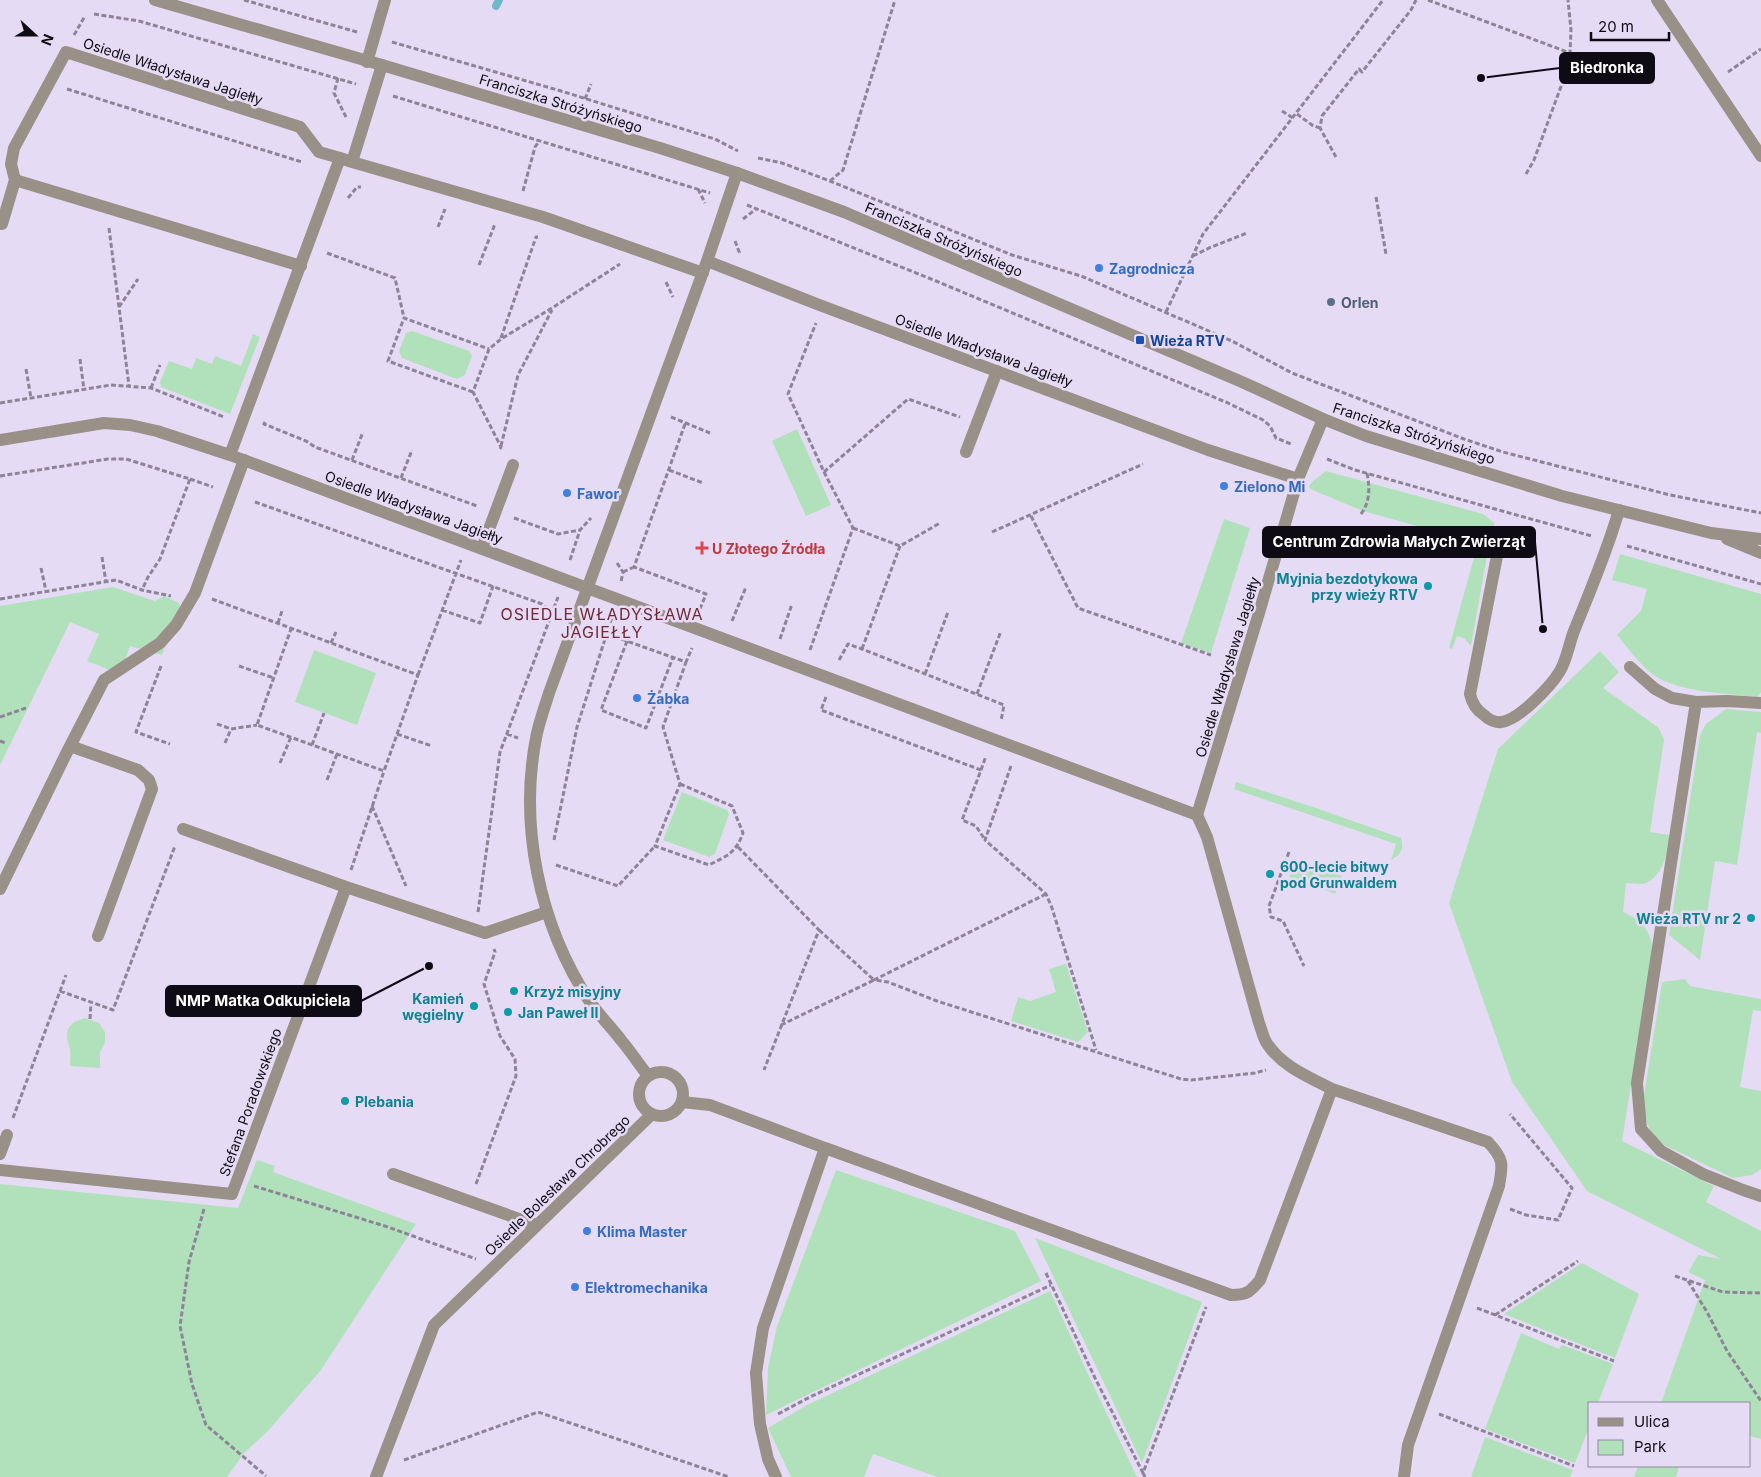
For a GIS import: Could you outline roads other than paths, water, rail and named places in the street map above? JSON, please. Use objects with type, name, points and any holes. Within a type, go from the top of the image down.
[{"type":"street","name":"Franciszka Stróżyńskiego","points":[[155,0],[170,2],[382,65],[660,148],[737,173],[844,212],[1366,436],[1478,471],[1619,510],[1711,533],[1761,539]]},
{"type":"street","points":[[368,62],[385,0]]},
{"type":"street","points":[[1657,0],[1761,156]]},
{"type":"street","name":"Osiedle Władysława Jagiełły","points":[[0,440],[104,423],[130,425],[157,431],[244,460],[1196,814],[1259,613],[1298,479],[1208,450],[822,306],[705,267],[517,209],[319,152],[300,127],[66,52],[14,148],[12,164],[15,180],[2,224]]},
{"type":"street","points":[[230,455],[301,266],[346,160],[358,142],[382,65]]},
{"type":"street","points":[[648,1076],[591,1002],[565,959],[547,912],[536,868],[532,834],[531,783],[537,734],[549,693],[705,267],[737,173]]},
{"type":"street","points":[[15,180],[301,266]]},
{"type":"street","points":[[966,452],[996,371]]},
{"type":"street","points":[[1298,479],[1323,419]]},
{"type":"street","points":[[0,889],[104,680],[160,643],[176,625],[195,593],[244,460]]},
{"type":"street","points":[[482,548],[512,465]]},
{"type":"street","points":[[1498,551],[1470,694],[1472,703],[1481,714],[1491,720],[1501,722],[1515,716],[1533,701],[1553,682],[1562,668],[1573,633],[1610,542],[1619,510]]},
{"type":"street","name":"Franciszka Stróżyńskiego","points":[[1711,533],[1761,553]]},
{"type":"street","points":[[1630,666],[1655,689],[1672,698],[1696,702],[1761,703]]},
{"type":"street","points":[[1696,702],[1638,1083],[1641,1129],[1661,1151],[1703,1174],[1761,1196]]},
{"type":"street","points":[[70,746],[138,770],[149,780],[152,788],[98,936]]},
{"type":"street","points":[[1196,814],[1207,837],[1266,1044],[1279,1059],[1332,1089],[1488,1142],[1499,1153],[1503,1168],[1499,1186],[1408,1445],[1404,1477]]},
{"type":"street","points":[[183,829],[346,887],[485,933],[547,912]]},
{"type":"street","name":"Stefana Poradowskiego","points":[[0,1170],[232,1194],[346,887]]},
{"type":"street","points":[[664,1072],[671,1074],[682,1086],[684,1095],[682,1102],[676,1111],[670,1115],[659,1117],[651,1114],[643,1107],[639,1090],[648,1076],[664,1072]]},
{"type":"street","points":[[682,1102],[710,1105],[1231,1295],[1243,1295],[1260,1280],[1332,1089]]},
{"type":"street","name":"Osiedle Bolesława Chrobrego","points":[[378,1473],[434,1325],[651,1114]]},
{"type":"street","points":[[0,1154],[7,1135]]},
{"type":"street","points":[[776,1477],[768,1459],[760,1424],[756,1373],[763,1328],[825,1148]]},
{"type":"street","points":[[392,1174],[536,1225]]},
{"type":"waterway","points":[[496,6],[499,0]]},
{"type":"place","name":"Biedronka","points":[[1481,78]]},
{"type":"place","name":"Zagrodnicza","points":[[1099,268]]},
{"type":"place","name":"Orlen","points":[[1331,302]]},
{"type":"place","name":"Wieża RTV","points":[[1140,340]]},
{"type":"place","name":"Zielono Mi","points":[[1224,486]]},
{"type":"place","name":"Fawor","points":[[567,493]]},
{"type":"place","name":"U Złotego Źródła","points":[[702,548]]},
{"type":"place","name":"Myjnia bezdotykowa przy wieży RTV","points":[[1428,586]]},
{"type":"place","name":"Centrum Zdrowia Małych Zwierząt","points":[[1543,629]]},
{"type":"place","name":"Żabka","points":[[637,698]]},
{"type":"place","name":"600-lecie bitwy pod Grunwaldem","points":[[1270,874]]},
{"type":"place","name":"Wieża RTV nr 2","points":[[1751,918]]},
{"type":"place","name":"NMP Matka Odkupiciela","points":[[429,966]]},
{"type":"place","name":"Krzyż misyjny","points":[[514,991]]},
{"type":"place","name":"Kamień węgielny","points":[[474,1006]]},
{"type":"place","name":"Jan Paweł II","points":[[508,1012]]},
{"type":"place","name":"Plebania","points":[[345,1101]]},
{"type":"place","name":"Klima Master","points":[[587,1231]]},
{"type":"place","name":"Elektromechanika","points":[[575,1287]]},
{"type":"district","name":"OSIEDLE WŁADYSŁAWA JAGIEŁŁY","points":[[602,623]]}]
